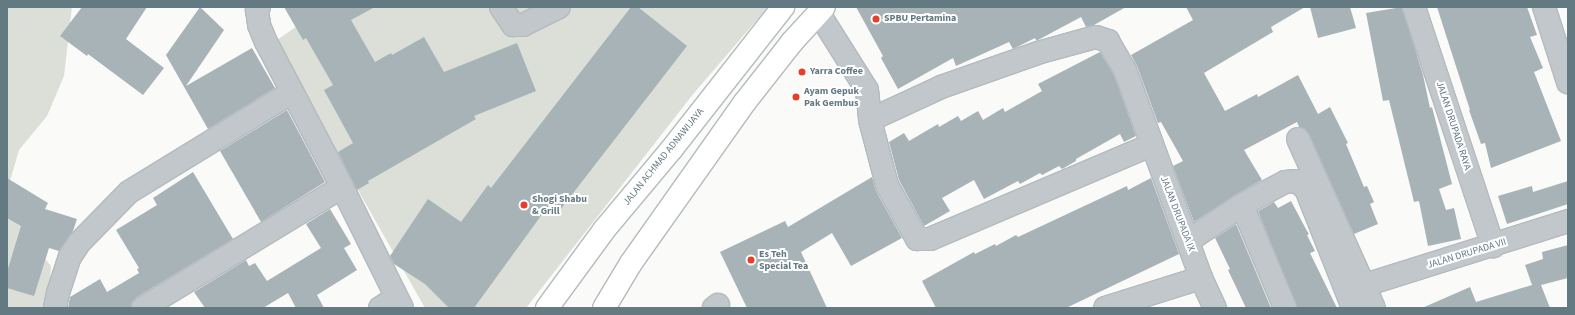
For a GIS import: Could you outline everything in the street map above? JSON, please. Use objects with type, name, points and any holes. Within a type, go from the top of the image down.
[{"type":"main road","name":"JALAN ACHMAD ADNAWIJAYA","points":[[547,308],[604,230],[671,150],[783,7]]},
{"type":"main road","points":[[604,308],[631,263],[745,102],[820,9]]},
{"type":"street","points":[[259,7],[257,10],[259,25],[266,42],[342,187],[393,305]]},
{"type":"street","points":[[501,7],[513,25],[523,26],[559,7]]},
{"type":"street","name":"JALAN DRUPADA RAYA","points":[[1414,7],[1493,246]]},
{"type":"street","points":[[1544,7],[1568,82]]},
{"type":"street","points":[[820,9],[867,90],[870,120],[887,185],[917,239],[930,239],[1151,145]]},
{"type":"street","name":"JALAN DRUPADA IX","points":[[870,120],[941,87],[1041,52],[1096,37],[1108,41],[1125,70],[1151,145],[1188,241],[1200,278],[1215,308]]},
{"type":"street","points":[[55,308],[58,293],[70,257],[79,243],[129,192],[292,92]]},
{"type":"street","points":[[1298,139],[1355,295]]},
{"type":"street","points":[[1188,241],[1242,205],[1284,182],[1297,181],[1306,189],[1355,295],[1374,308]]},
{"type":"street","points":[[143,308],[342,187]]},
{"type":"street","points":[[1242,205],[1285,308]]},
{"type":"street","name":"JALAN DRUPADA VII","points":[[1355,295],[1568,221]]},
{"type":"street","points":[[1105,308],[1200,278]]},
{"type":"shaded area","points":[[7,7],[72,7],[64,76],[47,116],[19,150],[7,191]]},
{"type":"shaded area","points":[[325,7],[768,7],[694,93],[526,308],[425,308],[274,42]]},
{"type":"shaded area","points":[[7,195],[24,233],[51,266],[48,308],[7,308]]},
{"type":"building","points":[[82,7],[147,7],[126,39],[164,68],[143,95],[88,54],[87,56],[60,36]]},
{"type":"building","points":[[200,7],[224,30],[186,86],[252,48],[275,88],[208,129],[166,55]]},
{"type":"building","points":[[284,7],[375,7],[351,20],[375,62],[391,53],[392,55],[424,37],[444,72],[517,43],[536,91],[474,116],[476,119],[368,181],[369,183],[357,190],[338,152],[353,143],[324,90],[333,85],[306,38],[303,40]]},
{"type":"building","points":[[631,7],[638,7],[687,46],[560,210],[551,202],[474,308],[449,308],[425,284],[394,264],[390,256],[428,199],[461,222],[488,185],[491,188]]},
{"type":"building","points":[[856,7],[1126,7],[1094,25],[1086,27],[1081,17],[1038,40],[1035,38],[1013,49],[1009,42],[956,66],[953,58],[898,89],[881,58],[883,56]]},
{"type":"building","points":[[1186,7],[1305,7],[1271,27],[1273,32],[1204,73],[1225,111],[1257,94],[1258,97],[1298,75],[1318,114],[1330,107],[1348,143],[1346,144],[1364,187],[1367,186],[1374,202],[1370,204],[1378,224],[1354,234],[1309,134],[1305,129],[1299,127],[1297,122],[1244,150],[1262,180],[1235,195],[1194,222],[1173,166],[1183,161],[1161,122],[1158,123],[1137,66],[1131,55],[1193,20]]},
{"type":"building","points":[[1310,7],[1350,7],[1356,28],[1318,38]]},
{"type":"building","points":[[1402,7],[1423,75],[1430,108],[1432,107],[1452,184],[1439,189],[1446,210],[1454,208],[1461,239],[1428,246],[1419,201],[1414,202],[1389,100],[1383,101],[1366,13]]},
{"type":"building","points":[[1437,7],[1527,7],[1537,35],[1530,37],[1543,68],[1534,72],[1561,141],[1491,168],[1485,143],[1481,144],[1469,110]]},
{"type":"building","points":[[1100,52],[1114,75],[1136,136],[1124,142],[1120,134],[1076,159],[1076,161],[1062,169],[1059,166],[1042,175],[1040,173],[1020,184],[1018,181],[984,199],[974,180],[942,198],[950,211],[924,226],[899,180],[889,142],[904,133],[909,141],[938,124],[939,127],[958,116],[961,121],[978,111],[983,120],[1003,108],[1005,112],[1042,91],[1038,84]]},
{"type":"building","points":[[287,110],[325,182],[261,222],[220,151]]},
{"type":"building","points":[[193,172],[233,239],[137,297],[132,302],[131,308],[68,308],[70,297],[100,279],[107,292],[139,273],[137,269],[139,268],[116,230],[157,205],[153,198]]},
{"type":"building","points":[[872,177],[876,191],[902,238],[851,266],[832,233],[801,252],[827,308],[747,308],[720,252],[785,221],[788,227]]},
{"type":"building","points":[[7,178],[48,203],[45,209],[77,219],[73,231],[59,251],[49,248],[34,296],[7,288],[7,272],[21,226],[7,218]]},
{"type":"building","points":[[1151,178],[1179,254],[1066,308],[936,308],[922,281],[974,252],[975,254],[995,244],[996,246],[1016,235],[1018,237],[1127,186],[1128,190]]},
{"type":"building","points":[[1568,181],[1568,204],[1507,224],[1498,196],[1532,186],[1533,192]]},
{"type":"building","points":[[1291,201],[1309,234],[1307,235],[1315,251],[1310,253],[1337,308],[1297,308],[1258,211],[1274,202],[1278,208]]},
{"type":"building","points":[[330,209],[351,244],[344,248],[357,270],[317,295],[324,308],[296,308],[288,293],[263,308],[205,308],[194,292],[246,260],[249,266],[255,263],[267,281],[321,248],[306,224]]},
{"type":"building","points":[[1236,224],[1271,308],[1246,308],[1228,270],[1230,269],[1215,238]]},
{"type":"building","points":[[1568,245],[1568,278],[1541,285],[1550,308],[1422,308],[1470,287],[1476,302],[1532,285],[1525,265],[1543,259],[1542,252]]},
{"type":"place","name":"SPBU Pertamina","points":[[876,19]]},
{"type":"place","name":"Yarra Coffee","points":[[802,72]]},
{"type":"place","name":"Ayam Gepuk Pak Gembus","points":[[796,97]]},
{"type":"place","name":"Shogi Shabu & Grill","points":[[524,205]]},
{"type":"place","name":"Es Teh Special Tea","points":[[751,260]]}]
